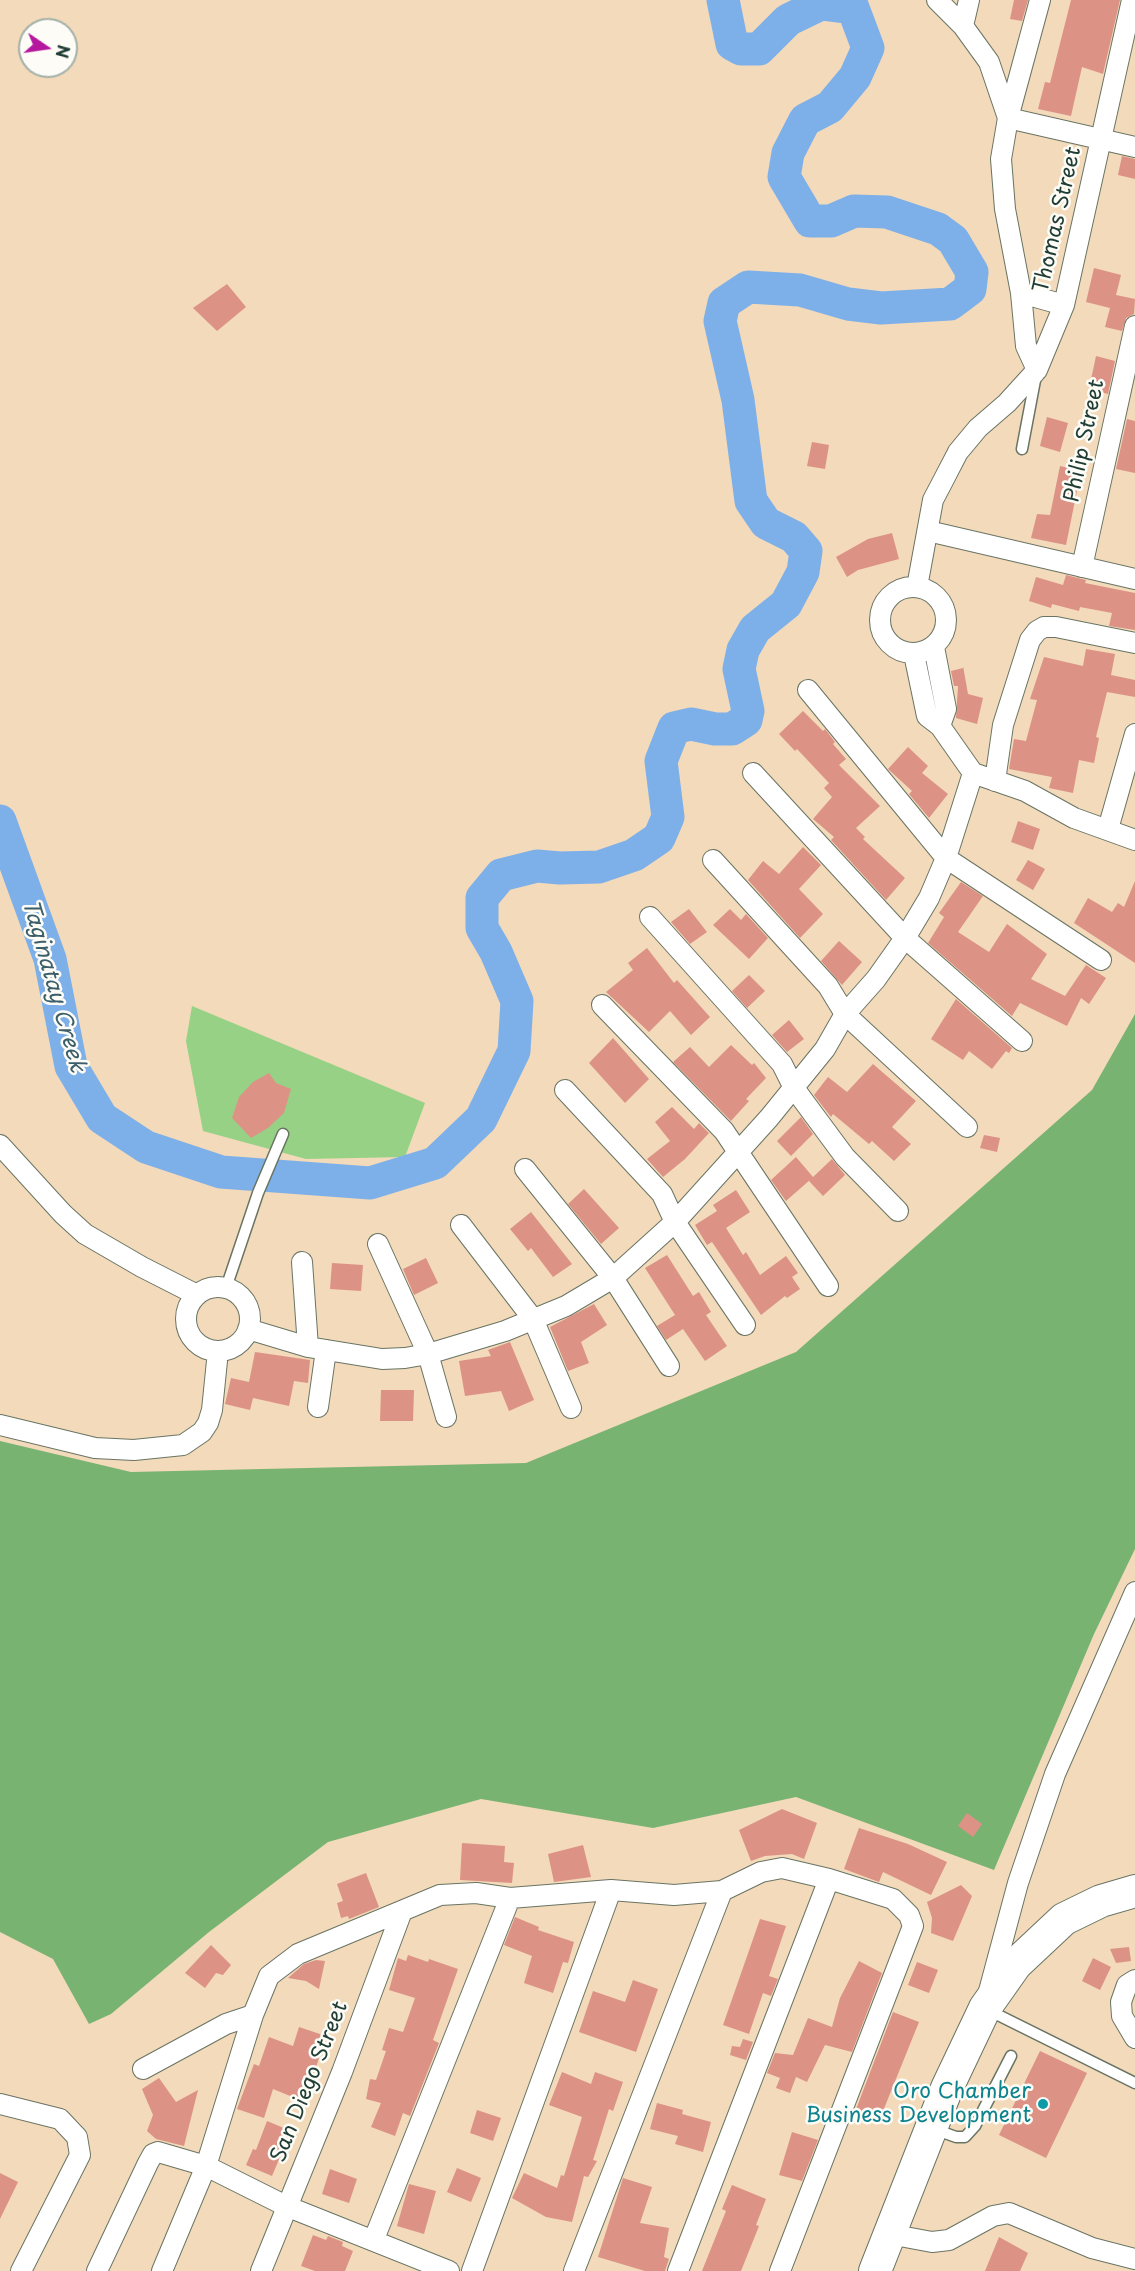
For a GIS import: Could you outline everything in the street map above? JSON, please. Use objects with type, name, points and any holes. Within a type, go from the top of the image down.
[{"type":"main road","points":[[880,2269],[889,2234],[931,2128],[985,2008],[1016,1964],[1064,1919],[1101,1901],[1135,1891]]},
{"type":"street","points":[[938,0],[963,26],[989,62],[1008,118]]},
{"type":"street","points":[[963,26],[969,0]]},
{"type":"street","points":[[917,587],[933,500],[958,452],[978,428],[1007,403],[1037,370],[1026,346],[1021,293],[1012,254],[1002,169],[1008,118],[1040,0]]},
{"type":"street","name":"Thomas Street","points":[[1037,370],[1064,305],[1132,0]]},
{"type":"street","points":[[1008,118],[1135,147]]},
{"type":"street","points":[[1021,293],[1064,305]]},
{"type":"street","name":"Philip Street","points":[[1082,567],[1135,326]]},
{"type":"street","points":[[928,531],[1135,579]]},
{"type":"street","points":[[917,587],[937,596],[947,616],[946,628],[934,647],[914,654],[893,647],[886,639],[880,619],[882,608],[896,591],[917,587]]},
{"type":"street","points":[[994,781],[1003,725],[1030,640],[1036,631],[1044,627],[1056,627],[1135,643]]},
{"type":"street","points":[[934,647],[946,709],[940,726]]},
{"type":"street","points":[[914,654],[927,716],[940,726],[973,772],[1025,791],[1074,818],[1135,840]]},
{"type":"street","points":[[807,690],[946,858],[1101,960]]},
{"type":"street","points":[[1108,829],[1135,734]]},
{"type":"street","points":[[248,1329],[317,1349],[382,1359],[428,1354],[505,1331],[566,1306],[613,1278],[675,1222],[737,1154],[794,1088],[825,1049],[845,1014],[876,980],[929,898],[946,858],[973,772]]},
{"type":"street","points":[[753,773],[905,938],[1022,1041]]},
{"type":"street","points":[[713,860],[828,986],[845,1014],[967,1127]]},
{"type":"street","points":[[650,917],[782,1064],[794,1088],[845,1157],[897,1211]]},
{"type":"street","points":[[602,1005],[724,1131],[737,1154],[828,1286]]},
{"type":"street","points":[[565,1090],[662,1194],[675,1222],[745,1325]]},
{"type":"street","points":[[0,1145],[63,1214],[85,1234],[197,1295]]},
{"type":"street","points":[[525,1169],[613,1278],[669,1366]]},
{"type":"street","points":[[461,1225],[533,1319],[572,1408]]},
{"type":"street","points":[[378,1244],[428,1354],[446,1418]]},
{"type":"street","points":[[302,1262],[317,1349],[318,1407]]},
{"type":"street","points":[[226,1288],[238,1294],[246,1304],[250,1316],[248,1329],[237,1345],[218,1351],[202,1347],[190,1335],[187,1327],[187,1310],[197,1295],[206,1289],[226,1288]]},
{"type":"street","points":[[0,1425],[95,1448],[134,1450],[183,1445],[202,1432],[212,1410],[218,1351]]},
{"type":"street","points":[[985,2008],[1018,1883],[1055,1774],[1135,1592]]},
{"type":"street","points":[[1117,1634],[1135,1626]]},
{"type":"street","points":[[162,2271],[206,2166],[253,2015],[268,1976],[298,1954],[440,1895],[458,1893],[510,1898],[611,1890],[674,1895],[722,1891],[761,1872],[782,1868],[829,1879],[893,1899],[902,1905],[913,1926],[780,2271]]},
{"type":"street","points":[[678,2271],[829,1879]]},
{"type":"street","points":[[472,2271],[611,1890]]},
{"type":"street","points":[[574,2271],[722,1891]]},
{"type":"street","points":[[374,2239],[510,1898]]},
{"type":"street","name":"San Diego Street","points":[[261,2271],[346,2061],[402,1911]]},
{"type":"street","points":[[1135,1980],[1127,1985],[1121,2002],[1122,2016],[1135,2038]]},
{"type":"street","points":[[143,2069],[226,2024],[253,2015]]},
{"type":"street","points":[[0,2104],[60,2119],[77,2137],[80,2155],[21,2271]]},
{"type":"street","points":[[97,2271],[153,2154],[165,2153],[206,2166],[286,2206],[374,2239],[449,2271]]},
{"type":"street","points":[[889,2234],[932,2242],[949,2240],[993,2217],[1009,2213],[1092,2248],[1135,2259]]},
{"type":"lane","name":"Thomas Street","points":[[1022,449],[1037,370]]},
{"type":"lane","points":[[226,1288],[258,1193],[283,1134]]},
{"type":"lane","points":[[985,2008],[1135,2083]]},
{"type":"lane","points":[[931,2128],[956,2137],[965,2137],[975,2126],[1011,2056]]},
{"type":"green space","points":[[192,1006],[425,1103],[405,1157],[306,1159],[203,1131],[186,1041]]},
{"type":"green space","points":[[1135,1014],[1135,1549],[1094,1634],[994,1870],[796,1797],[653,1828],[481,1799],[328,1842],[209,1932],[111,2014],[89,2024],[53,1959],[0,1932],[0,1441],[131,1472],[526,1463],[796,1352],[1092,1090]]},
{"type":"building","points":[[1014,0],[1028,0],[1022,21],[1010,19]]},
{"type":"building","points":[[1071,0],[1120,0],[1103,74],[1082,67],[1071,116],[1038,109],[1045,82],[1050,83]]},
{"type":"building","points":[[1122,156],[1135,159],[1135,179],[1118,175]]},
{"type":"building","points":[[1094,268],[1121,275],[1116,295],[1135,299],[1134,314],[1126,318],[1122,331],[1105,327],[1110,308],[1086,302]]},
{"type":"building","points":[[227,284],[246,307],[217,331],[193,308]]},
{"type":"building","points":[[1096,356],[1115,361],[1108,394],[1089,389]]},
{"type":"building","points":[[1047,417],[1068,423],[1060,452],[1040,446]]},
{"type":"building","points":[[1127,419],[1135,421],[1135,473],[1116,469]]},
{"type":"building","points":[[812,442],[829,445],[825,469],[807,466]]},
{"type":"building","points":[[1060,466],[1081,471],[1066,545],[1031,538],[1037,514],[1050,515]]},
{"type":"building","points":[[892,533],[899,559],[858,570],[847,577],[836,557],[868,539]]},
{"type":"building","points":[[1066,575],[1086,580],[1085,583],[1135,593],[1135,630],[1109,626],[1112,613],[1080,607],[1079,611],[1052,604],[1051,608],[1029,601],[1036,577],[1063,585]]},
{"type":"building","points":[[1086,649],[1115,654],[1111,675],[1135,680],[1135,697],[1107,692],[1096,737],[1099,738],[1094,763],[1079,760],[1073,793],[1049,788],[1052,777],[1009,769],[1014,739],[1026,741],[1037,700],[1030,699],[1044,657],[1083,666]]},
{"type":"building","points":[[963,666],[968,694],[983,698],[977,724],[956,718],[958,686],[954,686],[951,671],[963,668]]},
{"type":"building","points":[[803,711],[823,731],[825,729],[835,742],[833,744],[846,759],[839,765],[880,806],[856,828],[865,837],[863,839],[905,878],[886,900],[831,840],[834,837],[813,819],[832,797],[824,788],[829,783],[797,749],[795,751],[779,734]]},
{"type":"building","points":[[908,747],[928,766],[922,773],[948,794],[929,818],[909,794],[912,791],[888,769]]},
{"type":"building","points":[[1018,821],[1040,829],[1033,850],[1011,842]]},
{"type":"building","points":[[803,847],[821,865],[799,889],[823,914],[800,938],[748,880],[763,861],[779,874]]},
{"type":"building","points":[[1028,860],[1045,869],[1033,890],[1016,880]]},
{"type":"building","points":[[1135,881],[1135,963],[1074,923],[1088,898],[1112,912],[1118,903],[1124,907]]},
{"type":"building","points":[[961,882],[983,896],[958,932],[989,952],[1007,924],[1047,954],[1031,979],[1065,996],[1086,965],[1106,978],[1089,1004],[1081,998],[1067,1026],[1020,1003],[1012,1016],[928,943],[944,917],[939,913]]},
{"type":"building","points":[[689,909],[707,932],[690,944],[671,922]]},
{"type":"building","points":[[730,909],[741,920],[746,914],[768,938],[749,959],[713,925]]},
{"type":"building","points":[[839,941],[862,962],[842,985],[821,961]]},
{"type":"building","points":[[647,948],[674,983],[677,980],[710,1017],[691,1035],[670,1011],[649,1032],[606,992],[633,970],[628,963]]},
{"type":"building","points":[[749,975],[765,991],[747,1008],[732,991]]},
{"type":"building","points":[[956,999],[1012,1048],[1009,1053],[1006,1051],[992,1069],[969,1051],[963,1060],[931,1039]]},
{"type":"building","points":[[789,1020],[804,1039],[787,1052],[772,1035]]},
{"type":"building","points":[[613,1038],[649,1079],[625,1103],[589,1063]]},
{"type":"building","points":[[731,1045],[752,1065],[754,1063],[766,1078],[746,1099],[749,1101],[731,1121],[673,1062],[690,1047],[709,1067]]},
{"type":"building","points":[[873,1064],[916,1101],[892,1127],[911,1144],[894,1161],[872,1141],[869,1144],[833,1114],[831,1117],[814,1095],[828,1077],[847,1092]]},
{"type":"building","points":[[269,1073],[276,1083],[291,1089],[284,1113],[268,1128],[251,1138],[232,1118],[239,1097],[253,1082]]},
{"type":"building","points":[[672,1107],[694,1129],[699,1123],[709,1133],[685,1159],[663,1177],[647,1159],[670,1141],[655,1122]]},
{"type":"building","points":[[801,1117],[813,1134],[791,1156],[777,1141]]},
{"type":"building","points":[[984,1135],[1000,1138],[997,1152],[980,1148]]},
{"type":"building","points":[[796,1157],[813,1177],[832,1159],[845,1175],[823,1196],[809,1181],[811,1179],[786,1201],[771,1180]]},
{"type":"building","points":[[584,1189],[619,1228],[601,1244],[568,1204]]},
{"type":"building","points":[[736,1190],[750,1212],[726,1228],[743,1255],[746,1252],[760,1275],[786,1256],[798,1273],[792,1277],[800,1289],[787,1298],[785,1296],[761,1315],[712,1242],[707,1245],[695,1225],[717,1211],[713,1205]]},
{"type":"building","points":[[531,1212],[572,1264],[553,1277],[531,1248],[528,1251],[510,1229]]},
{"type":"building","points":[[667,1255],[693,1296],[699,1292],[711,1312],[706,1315],[727,1346],[705,1361],[683,1329],[666,1340],[657,1326],[675,1315],[645,1268]]},
{"type":"building","points":[[426,1258],[438,1283],[414,1295],[403,1269]]},
{"type":"building","points":[[332,1263],[363,1265],[361,1291],[330,1289]]},
{"type":"building","points":[[594,1304],[607,1325],[581,1342],[589,1363],[568,1371],[550,1327]]},
{"type":"building","points":[[510,1342],[534,1400],[509,1411],[501,1391],[465,1396],[459,1361],[491,1356],[488,1350]]},
{"type":"building","points":[[255,1352],[310,1360],[308,1383],[294,1381],[289,1406],[253,1398],[250,1410],[225,1404],[231,1378],[249,1382]]},
{"type":"building","points":[[381,1390],[414,1390],[413,1421],[380,1421]]},
{"type":"building","points":[[782,1809],[817,1823],[804,1859],[792,1854],[765,1856],[751,1861],[739,1830]]},
{"type":"building","points":[[967,1813],[982,1824],[973,1837],[958,1826]]},
{"type":"building","points":[[859,1828],[908,1844],[947,1862],[931,1895],[883,1872],[879,1882],[844,1869]]},
{"type":"building","points":[[462,1843],[505,1846],[504,1862],[514,1863],[512,1883],[460,1880]]},
{"type":"building","points":[[583,1845],[591,1877],[554,1882],[548,1854]]},
{"type":"building","points":[[366,1873],[379,1907],[349,1919],[348,1916],[341,1918],[337,1903],[343,1901],[337,1884]]},
{"type":"building","points":[[961,1885],[972,1896],[953,1941],[931,1933],[932,1918],[927,1902]]},
{"type":"building","points":[[515,1917],[539,1927],[538,1930],[574,1942],[568,1963],[563,1962],[553,1993],[524,1983],[532,1956],[504,1945]]},
{"type":"building","points":[[760,1919],[786,1926],[769,1976],[778,1979],[771,1996],[763,1993],[749,2034],[723,2025]]},
{"type":"building","points":[[211,1945],[231,1965],[223,1975],[216,1973],[205,1988],[185,1973]]},
{"type":"building","points":[[1129,1947],[1131,1961],[1116,1963],[1110,1949]]},
{"type":"building","points":[[408,1955],[428,1962],[429,1959],[458,1969],[433,2040],[439,2043],[410,2116],[403,2113],[395,2136],[371,2127],[381,2103],[366,2099],[370,2079],[376,2080],[386,2051],[382,2050],[389,2028],[403,2032],[415,1998],[389,1990],[398,1958],[406,1961]]},
{"type":"building","points":[[1093,1958],[1111,1967],[1100,1990],[1082,1981]]},
{"type":"building","points":[[316,1960],[325,1961],[319,1989],[306,1981],[288,1978],[304,1964]]},
{"type":"building","points":[[859,1961],[882,1973],[852,2052],[825,2045],[807,2082],[796,2077],[790,2093],[776,2088],[780,2078],[767,2073],[775,2053],[793,2055],[808,2018],[832,2027],[840,1998]]},
{"type":"building","points":[[917,1962],[938,1970],[929,1993],[908,1985]]},
{"type":"building","points":[[633,1980],[658,1989],[636,2052],[579,2032],[593,1991],[625,2002]]},
{"type":"building","points":[[893,2012],[919,2022],[879,2121],[855,2112]]},
{"type":"building","points":[[299,2027],[326,2036],[305,2102],[273,2089],[264,2118],[237,2109],[254,2064],[259,2066],[269,2037],[293,2046]]},
{"type":"building","points":[[743,2039],[753,2042],[746,2060],[730,2055],[732,2046],[740,2047]]},
{"type":"building","name":"Oro Chamber Business Development","points":[[1040,2051],[1087,2073],[1046,2158],[999,2135]]},
{"type":"building","points":[[562,2072],[591,2084],[595,2072],[623,2082],[613,2111],[609,2109],[593,2160],[597,2161],[588,2177],[584,2176],[572,2222],[546,2217],[512,2198],[524,2173],[557,2188],[561,2175],[564,2176],[582,2117],[549,2105]]},
{"type":"building","points":[[159,2078],[176,2102],[198,2090],[184,2146],[156,2139],[147,2131],[153,2115],[142,2089]]},
{"type":"building","points":[[657,2103],[683,2110],[682,2114],[711,2122],[703,2152],[675,2144],[678,2136],[650,2129]]},
{"type":"building","points":[[477,2110],[501,2118],[493,2141],[470,2133]]},
{"type":"building","points":[[267,2121],[291,2131],[272,2176],[246,2165],[253,2149],[256,2150]]},
{"type":"building","points":[[792,2132],[818,2140],[802,2181],[779,2175]]},
{"type":"building","points":[[457,2168],[481,2178],[471,2202],[447,2192]]},
{"type":"building","points":[[330,2169],[357,2179],[349,2203],[322,2194]]},
{"type":"building","points":[[0,2173],[18,2182],[0,2219]]},
{"type":"building","points":[[623,2178],[652,2187],[640,2223],[669,2228],[664,2257],[669,2259],[665,2271],[645,2271],[598,2257]]},
{"type":"building","points":[[409,2184],[436,2191],[424,2234],[397,2226]]},
{"type":"building","points":[[732,2185],[766,2199],[756,2225],[759,2226],[741,2271],[702,2271],[726,2211],[722,2209]]},
{"type":"building","points":[[313,2235],[326,2240],[328,2236],[343,2242],[342,2246],[353,2251],[345,2271],[315,2271],[301,2266]]},
{"type":"building","points":[[999,2237],[1028,2253],[1020,2271],[985,2271]]},
{"type":"waterway","name":"Taginatay Creek","points":[[0,821],[50,959],[71,1066],[102,1118],[146,1147],[221,1172],[370,1183],[435,1163],[481,1119],[514,1051],[517,1001],[496,952],[482,928],[482,898],[501,875],[537,866],[599,867],[634,855],[659,838],[668,817],[661,761],[674,728],[691,724],[715,729],[732,729],[746,720],[748,711],[739,669],[743,650],[755,629],[786,604],[803,572],[806,551],[794,537],[766,523],[751,501],[738,400],[720,321],[724,303],[748,287],[800,290],[848,304],[881,308],[950,304],[970,289],[972,272],[953,240],[938,229],[887,212],[854,211],[831,221],[810,221],[784,177],[788,153],[805,120],[830,107],[855,77],[868,48],[853,8],[821,4],[788,20],[759,49],[741,49],[732,44],[723,0]]},
{"type":"place","name":"Oro Chamber Business Development","points":[[1043,2104]]}]
